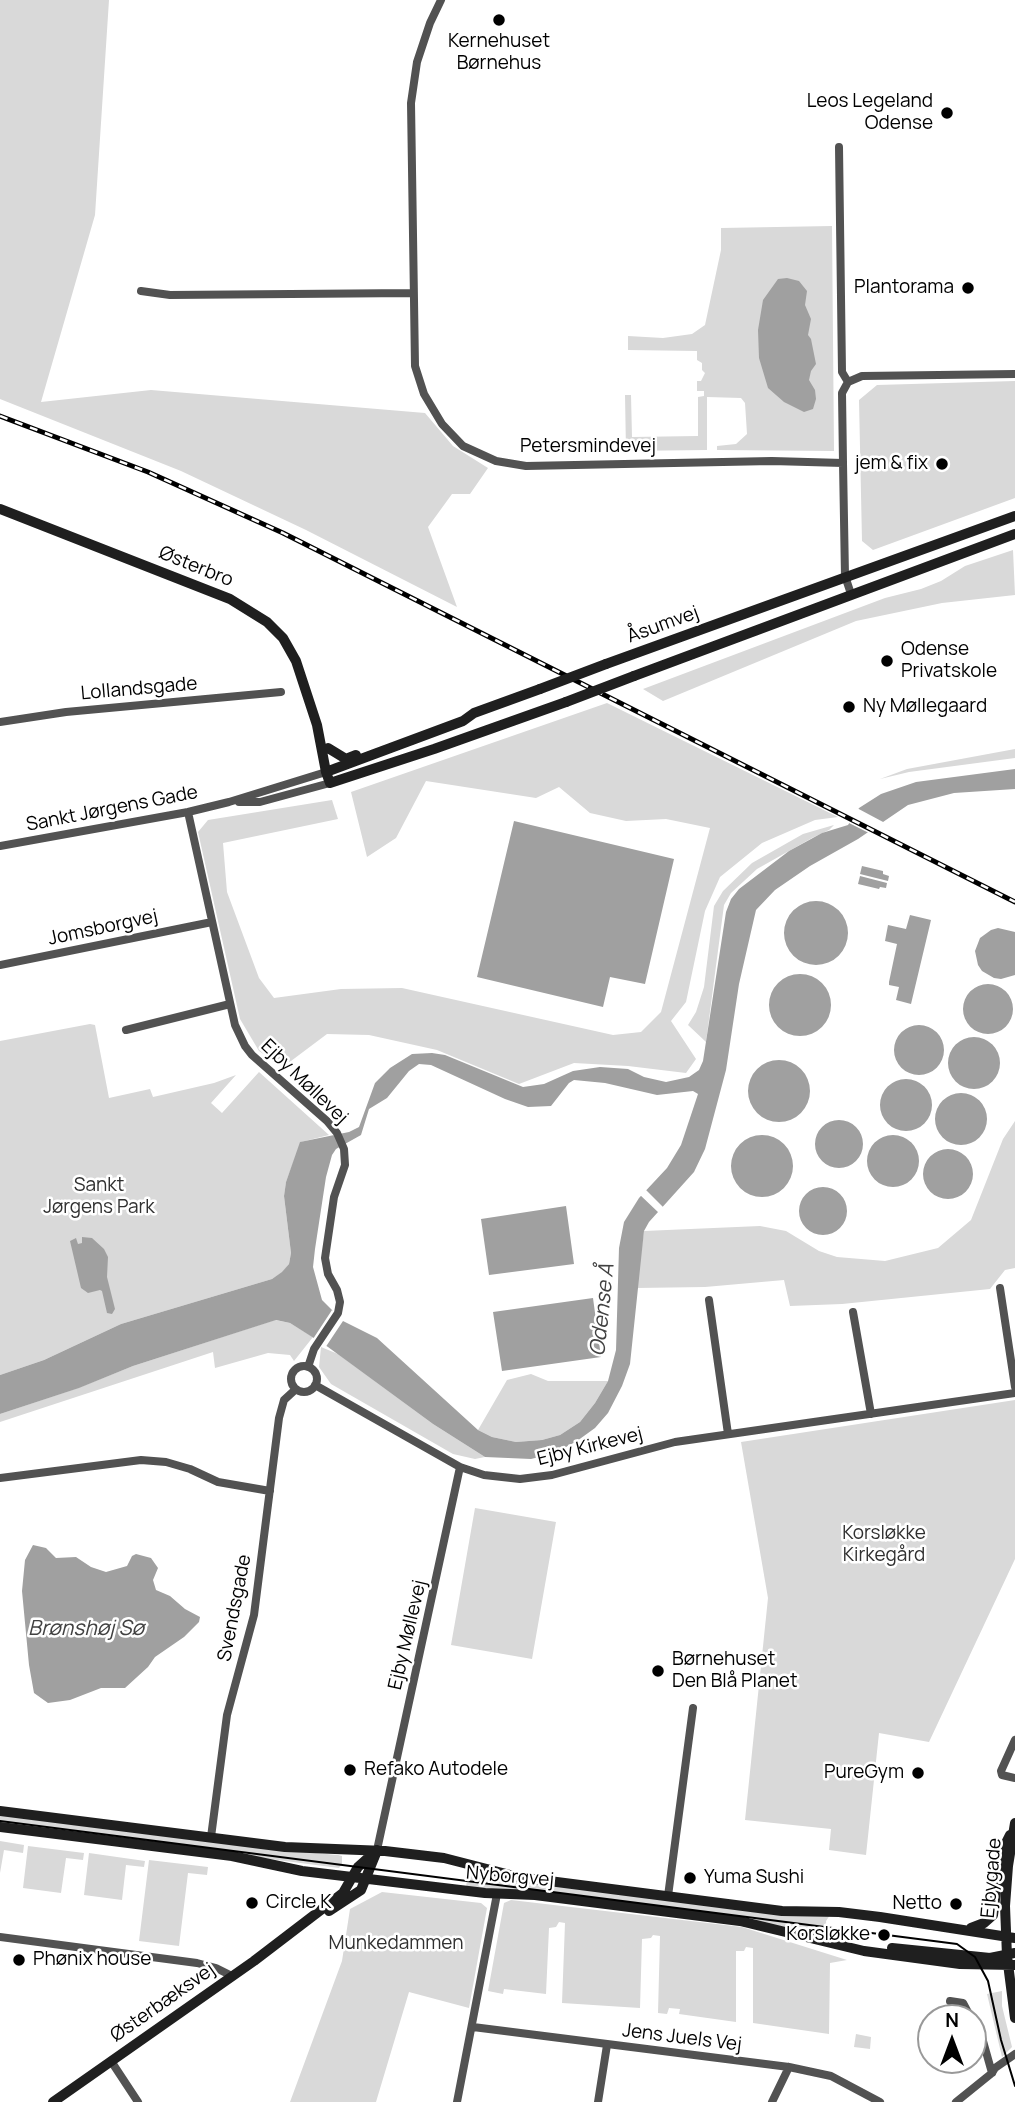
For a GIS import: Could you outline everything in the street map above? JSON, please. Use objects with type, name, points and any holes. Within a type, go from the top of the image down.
[{"type":"street","name":"Petersmindevej","points":[[440,0],[417,62],[411,103],[415,366],[424,394],[442,424],[463,446],[496,461],[526,466],[772,461],[842,463]]},
{"type":"street","points":[[839,147],[842,369],[848,382]]},
{"type":"street","points":[[141,290],[170,295],[412,293]]},
{"type":"street","points":[[851,594],[845,576],[842,463],[842,393],[848,382],[862,376],[1015,374]]},
{"type":"street","name":"Østerbro","points":[[0,509],[252,610],[283,638],[296,661],[334,782]]},
{"type":"street","name":"Åsumvej","points":[[330,771],[463,721],[474,713],[1015,516]]},
{"type":"street","name":"Åsumvej","points":[[334,782],[566,702],[1015,534]]},
{"type":"street","name":"Lollandsgade","points":[[0,722],[66,712],[281,692]]},
{"type":"street","points":[[328,748],[346,759],[474,713]]},
{"type":"street","name":"Østerbro","points":[[317,725],[328,748],[330,771]]},
{"type":"street","name":"Sankt Jørgens Gade","points":[[0,846],[188,812],[330,771]]},
{"type":"street","name":"Sankt Jørgens Gade","points":[[229,802],[260,802],[334,782]]},
{"type":"street","name":"Ejby Møllevej","points":[[188,812],[235,1025],[244,1046],[337,1133],[344,1149],[345,1166],[334,1198],[325,1258],[328,1274],[340,1302],[338,1313],[318,1343],[308,1367]]},
{"type":"street","name":"Jomsborgvej","points":[[0,965],[212,922]]},
{"type":"street","points":[[126,1030],[230,1004]]},
{"type":"street","points":[[1000,1288],[1015,1387]]},
{"type":"street","points":[[709,1300],[728,1434]]},
{"type":"street","points":[[853,1312],[872,1414]]},
{"type":"street","points":[[308,1367],[316,1375],[316,1385],[309,1391],[296,1389],[291,1381],[294,1371],[308,1367]]},
{"type":"street","points":[[316,1385],[460,1467]]},
{"type":"street","name":"Svendsgade","points":[[211,1838],[228,1715],[254,1615],[282,1408],[289,1394],[296,1389]]},
{"type":"street","name":"Ejby Kirkevej","points":[[460,1467],[492,1477],[520,1479],[552,1475],[675,1443],[1015,1393]]},
{"type":"street","points":[[0,1478],[141,1460],[166,1462],[218,1482],[270,1491]]},
{"type":"street","name":"Ejby Møllevej","points":[[377,1850],[460,1467]]},
{"type":"street","points":[[668,1896],[693,1708]]},
{"type":"street","points":[[1015,1740],[1001,1771],[1002,1775],[1015,1778]]},
{"type":"street","name":"Nyborgvej","points":[[0,1811],[305,1849],[377,1850],[444,1858],[518,1877],[792,1912],[839,1912],[1010,1937]]},
{"type":"street","name":"Nyborgvej","points":[[0,1827],[232,1856],[302,1871],[497,1894],[535,1895],[740,1921],[833,1945],[1012,1958]]},
{"type":"street","points":[[965,1929],[979,1926],[993,1915],[1001,1853],[1015,1829]]},
{"type":"street","name":"Ejbygade","points":[[1015,1829],[1007,1880],[1015,2018]]},
{"type":"street","name":"Østerbæksvej","points":[[53,2102],[344,1893],[358,1867],[377,1850]]},
{"type":"street","name":"Østerbæksvej","points":[[292,1932],[361,1890],[377,1850]]},
{"type":"street","points":[[457,2102],[497,1894]]},
{"type":"street","points":[[0,1937],[197,1963],[232,1976]]},
{"type":"street","points":[[950,2001],[964,2004]]},
{"type":"street","name":"Jens Juels Vej","points":[[472,2027],[789,2067],[831,2076],[880,2102]]},
{"type":"street","points":[[598,2102],[607,2045]]},
{"type":"street","points":[[956,2102],[1015,2054]]},
{"type":"street","points":[[987,2055],[992,2073]]},
{"type":"street","points":[[111,2061],[138,2102]]},
{"type":"street","points":[[772,2102],[789,2067]]},
{"type":"green space","points":[[0,0],[109,0],[95,215],[41,402],[151,390],[425,413],[453,446],[488,468],[470,494],[452,494],[428,527],[457,607],[306,530],[181,471],[0,399]]},
{"type":"green space","points":[[832,226],[834,451],[717,450],[717,446],[736,444],[747,434],[745,403],[741,398],[707,397],[707,450],[626,451],[625,395],[631,395],[632,437],[698,436],[698,397],[704,396],[704,391],[697,391],[697,381],[701,381],[705,373],[702,363],[697,360],[697,351],[628,350],[628,336],[663,338],[692,334],[705,325],[721,250],[721,228]]},
{"type":"green space","points":[[1015,381],[1015,498],[873,550],[862,541],[859,400],[877,385]]},
{"type":"green space","points":[[1013,550],[1015,595],[942,603],[856,621],[663,701],[643,689],[885,598],[921,589],[941,581],[965,566]]},
{"type":"green space","points":[[607,703],[838,817],[815,820],[762,843],[720,877],[705,911],[686,1002],[671,1021],[696,1059],[686,1073],[574,1063],[519,1084],[437,1050],[369,1035],[327,1034],[283,1067],[259,1051],[240,1019],[198,832],[208,820],[332,800],[338,819],[223,843],[227,892],[259,978],[274,998],[341,989],[402,988],[613,1035],[641,1032],[661,1012],[710,828],[666,819],[626,821],[590,813],[559,787],[536,798],[426,781],[396,838],[367,857],[351,792]]},
{"type":"green space","points":[[1015,749],[1015,758],[909,772],[880,779],[907,769]]},
{"type":"green space","points":[[834,825],[757,869],[731,893],[724,905],[706,1042],[688,1025],[696,1012],[704,987],[714,906],[723,891],[752,863],[803,834]]},
{"type":"green space","name":"Sankt Jørgens Park","points":[[95,1025],[109,1098],[150,1089],[153,1097],[236,1075],[211,1103],[222,1113],[259,1072],[329,1135],[301,1142],[286,1182],[284,1196],[291,1253],[289,1264],[283,1272],[272,1279],[121,1324],[44,1360],[0,1375],[0,1041]]},
{"type":"green space","points":[[1015,1121],[1015,1268],[1005,1270],[990,1289],[842,1304],[790,1306],[784,1280],[705,1287],[636,1288],[644,1231],[760,1226],[786,1231],[819,1251],[837,1257],[885,1261],[938,1248],[971,1220],[1003,1139]]},
{"type":"green space","points":[[275,1320],[290,1323],[313,1337],[294,1361],[290,1355],[268,1353],[215,1368],[213,1352],[0,1422],[0,1414],[133,1366]]},
{"type":"green space","points":[[321,1347],[338,1354],[433,1424],[485,1457],[475,1459],[453,1454],[331,1384],[319,1367]]},
{"type":"green space","points":[[531,1374],[548,1381],[608,1381],[580,1422],[560,1435],[542,1440],[516,1442],[492,1437],[478,1430],[507,1380]]},
{"type":"green space","name":"Korsløkke Kirkegård","points":[[1015,1400],[1015,1559],[929,1742],[879,1733],[866,1855],[829,1850],[831,1829],[745,1820],[768,1598],[741,1442]]},
{"type":"green space","points":[[475,1508],[556,1522],[532,1659],[451,1645]]},
{"type":"green space","points":[[0,1813],[338,1855],[342,1856],[342,1864],[339,1868],[0,1824]]},
{"type":"green space","points":[[0,1841],[24,1845],[23,1853],[4,1850],[0,1873]]},
{"type":"green space","points":[[28,1846],[84,1853],[83,1860],[66,1858],[61,1893],[23,1888]]},
{"type":"green space","points":[[89,1853],[145,1861],[144,1867],[126,1865],[122,1900],[84,1895]]},
{"type":"green space","points":[[149,1860],[208,1867],[207,1875],[188,1873],[179,1946],[139,1941]]},
{"type":"green space","points":[[468,1869],[830,1915],[826,1921],[827,1937],[791,1929],[466,1888]]},
{"type":"green space","name":"Munkedammen","points":[[382,1892],[481,1903],[487,1908],[469,2008],[409,1992],[376,2102],[290,2102],[342,1961],[350,1909]]},
{"type":"green space","points":[[511,1900],[742,1927],[847,1960],[830,1963],[829,2034],[753,2023],[753,1948],[746,1947],[744,1951],[736,1951],[736,2022],[679,2014],[680,2009],[669,2008],[667,2014],[658,2013],[660,1936],[653,1935],[651,1938],[642,1939],[640,2008],[562,2003],[565,1923],[559,1922],[556,1927],[549,1928],[546,1994],[504,1989],[503,1994],[488,1991],[504,1903]]},
{"type":"green space","points":[[1002,1991],[1002,2006],[1012,2047],[1002,2057],[987,1994]]},
{"type":"green space","points":[[856,2034],[871,2037],[870,2049],[854,2047]]},
{"type":"water","points":[[778,279],[799,281],[807,291],[805,305],[811,319],[808,335],[816,364],[809,380],[815,390],[816,399],[813,409],[804,412],[784,402],[768,388],[759,358],[758,330],[763,300]]},
{"type":"water","points":[[1015,769],[1015,789],[954,793],[908,805],[775,890],[756,910],[739,984],[726,1070],[705,1149],[694,1172],[644,1231],[630,1364],[608,1413],[595,1428],[577,1441],[555,1453],[531,1459],[485,1457],[433,1424],[328,1347],[290,1323],[276,1320],[133,1366],[79,1388],[0,1414],[0,1375],[44,1360],[121,1324],[272,1279],[282,1272],[289,1264],[291,1253],[284,1196],[300,1142],[349,1132],[359,1127],[375,1083],[390,1068],[412,1054],[445,1055],[523,1087],[544,1084],[573,1071],[600,1067],[628,1069],[644,1077],[666,1082],[689,1077],[699,1070],[703,1061],[726,912],[731,899],[739,889],[789,851],[822,833],[848,825],[859,808],[881,794],[916,782]],"holes":[[[419,1064],[431,1065],[528,1107],[551,1106],[574,1080],[605,1083],[657,1095],[693,1091],[698,1094],[681,1145],[667,1168],[639,1198],[624,1222],[619,1248],[616,1350],[608,1381],[580,1422],[560,1435],[542,1440],[516,1442],[492,1437],[478,1430],[377,1338],[343,1321],[322,1300],[313,1267],[326,1177],[332,1155],[336,1149],[361,1135],[369,1109],[387,1098],[409,1071]]]},
{"type":"water","points":[[514,821],[674,859],[645,984],[610,977],[603,1007],[477,977]]},
{"type":"water","points":[[862,866],[883,871],[883,874],[889,876],[888,881],[860,874]]},
{"type":"water","points":[[860,876],[887,883],[886,888],[858,884]]},
{"type":"water","points":[[816,901],[834,907],[842,915],[848,933],[842,951],[834,959],[816,965],[798,959],[790,951],[784,933],[790,915],[798,907]]},
{"type":"water","points":[[910,915],[931,920],[911,1004],[896,1000],[899,987],[889,985],[897,944],[885,941],[888,925],[906,929]]},
{"type":"water","points":[[998,928],[1015,932],[1015,975],[1001,979],[982,971],[975,951],[980,938]]},
{"type":"water","points":[[794,974],[806,974],[822,983],[829,993],[829,1017],[822,1027],[806,1036],[794,1036],[783,1031],[774,1022],[769,1011],[769,999],[774,988],[783,979]]},
{"type":"water","points":[[988,984],[1006,991],[1013,1009],[1006,1027],[988,1034],[970,1027],[963,1009],[970,991]]},
{"type":"water","points":[[919,1025],[937,1032],[944,1050],[937,1068],[919,1075],[901,1068],[894,1050],[901,1032]]},
{"type":"water","points":[[974,1037],[984,1039],[992,1045],[998,1053],[998,1073],[992,1081],[984,1087],[974,1089],[964,1087],[956,1081],[950,1073],[948,1063],[950,1053],[956,1045],[964,1039]]},
{"type":"water","points":[[779,1060],[801,1069],[810,1091],[801,1113],[779,1122],[757,1113],[748,1091],[757,1069]]},
{"type":"water","points":[[906,1079],[916,1081],[924,1087],[930,1095],[930,1115],[924,1123],[916,1129],[906,1131],[896,1129],[888,1123],[882,1115],[880,1105],[882,1095],[888,1087],[896,1081]]},
{"type":"water","points":[[961,1093],[971,1095],[979,1101],[985,1109],[985,1129],[979,1137],[971,1143],[961,1145],[951,1143],[943,1137],[937,1129],[935,1119],[937,1109],[943,1101],[951,1095]]},
{"type":"water","points":[[839,1120],[856,1127],[863,1144],[856,1161],[839,1168],[822,1161],[815,1144],[822,1127]]},
{"type":"water","points":[[756,1135],[768,1135],[784,1144],[791,1154],[791,1178],[784,1188],[768,1197],[756,1197],[745,1192],[736,1183],[731,1172],[731,1160],[736,1149],[745,1140]]},
{"type":"water","points":[[893,1135],[903,1137],[911,1143],[917,1151],[917,1171],[911,1179],[903,1185],[893,1187],[883,1185],[875,1179],[869,1171],[867,1161],[869,1151],[875,1143],[883,1137]]},
{"type":"water","points":[[948,1149],[966,1156],[973,1174],[966,1192],[948,1199],[930,1192],[923,1174],[930,1156]]},
{"type":"water","points":[[823,1187],[840,1194],[847,1211],[840,1228],[823,1235],[806,1228],[799,1211],[806,1194]]},
{"type":"water","points":[[566,1206],[574,1264],[489,1275],[481,1219]]},
{"type":"water","points":[[82,1237],[92,1238],[108,1257],[107,1277],[115,1309],[112,1314],[107,1313],[102,1291],[88,1293],[81,1288],[70,1241],[76,1238],[78,1244],[82,1243]]},
{"type":"water","points":[[593,1298],[601,1357],[502,1371],[493,1312]]},
{"type":"water","name":"Brønshøj Sø","points":[[33,1545],[46,1548],[56,1558],[76,1557],[91,1567],[106,1572],[127,1566],[136,1554],[151,1558],[158,1568],[153,1580],[156,1590],[170,1596],[200,1617],[199,1622],[184,1637],[155,1657],[125,1688],[101,1688],[70,1700],[48,1703],[34,1693],[29,1665],[22,1591],[25,1560]]},
{"type":"pier","points":[[855,807],[885,823],[884,825],[871,834],[845,821]]},
{"type":"pier","points":[[644,1188],[664,1208],[659,1213],[639,1194]]},
{"type":"pier","points":[[332,1310],[345,1318],[325,1348],[313,1339]]},
{"type":"tram line","points":[[0,1821],[957,1944],[975,1957],[988,1981],[1001,2040],[1015,2086]]},
{"type":"railway","points":[[0,416],[148,472],[283,533],[1015,902]]},
{"type":"place","name":"Kernehuset Børnehus","points":[[499,20]]},
{"type":"place","name":"Leos Legeland Odense","points":[[947,113]]},
{"type":"place","name":"Plantorama","points":[[968,288]]},
{"type":"place","name":"jem & fix","points":[[942,464]]},
{"type":"place","name":"Odense Privatskole","points":[[887,661]]},
{"type":"place","name":"Ny Møllegaard","points":[[849,707]]},
{"type":"place","name":"Børnehuset Den Blå Planet","points":[[658,1671]]},
{"type":"place","name":"Refako Autodele","points":[[350,1770]]},
{"type":"place","name":"PureGym","points":[[918,1773]]},
{"type":"place","name":"Yuma Sushi","points":[[690,1878]]},
{"type":"place","name":"Circle K","points":[[252,1903]]},
{"type":"place","name":"Netto","points":[[956,1904]]},
{"type":"place","name":"Korsløkke","points":[[884,1935]]},
{"type":"place","name":"Phønix house","points":[[19,1960]]},
{"type":"water label","name":"Odense Å","points":[[603,1310]]}]
